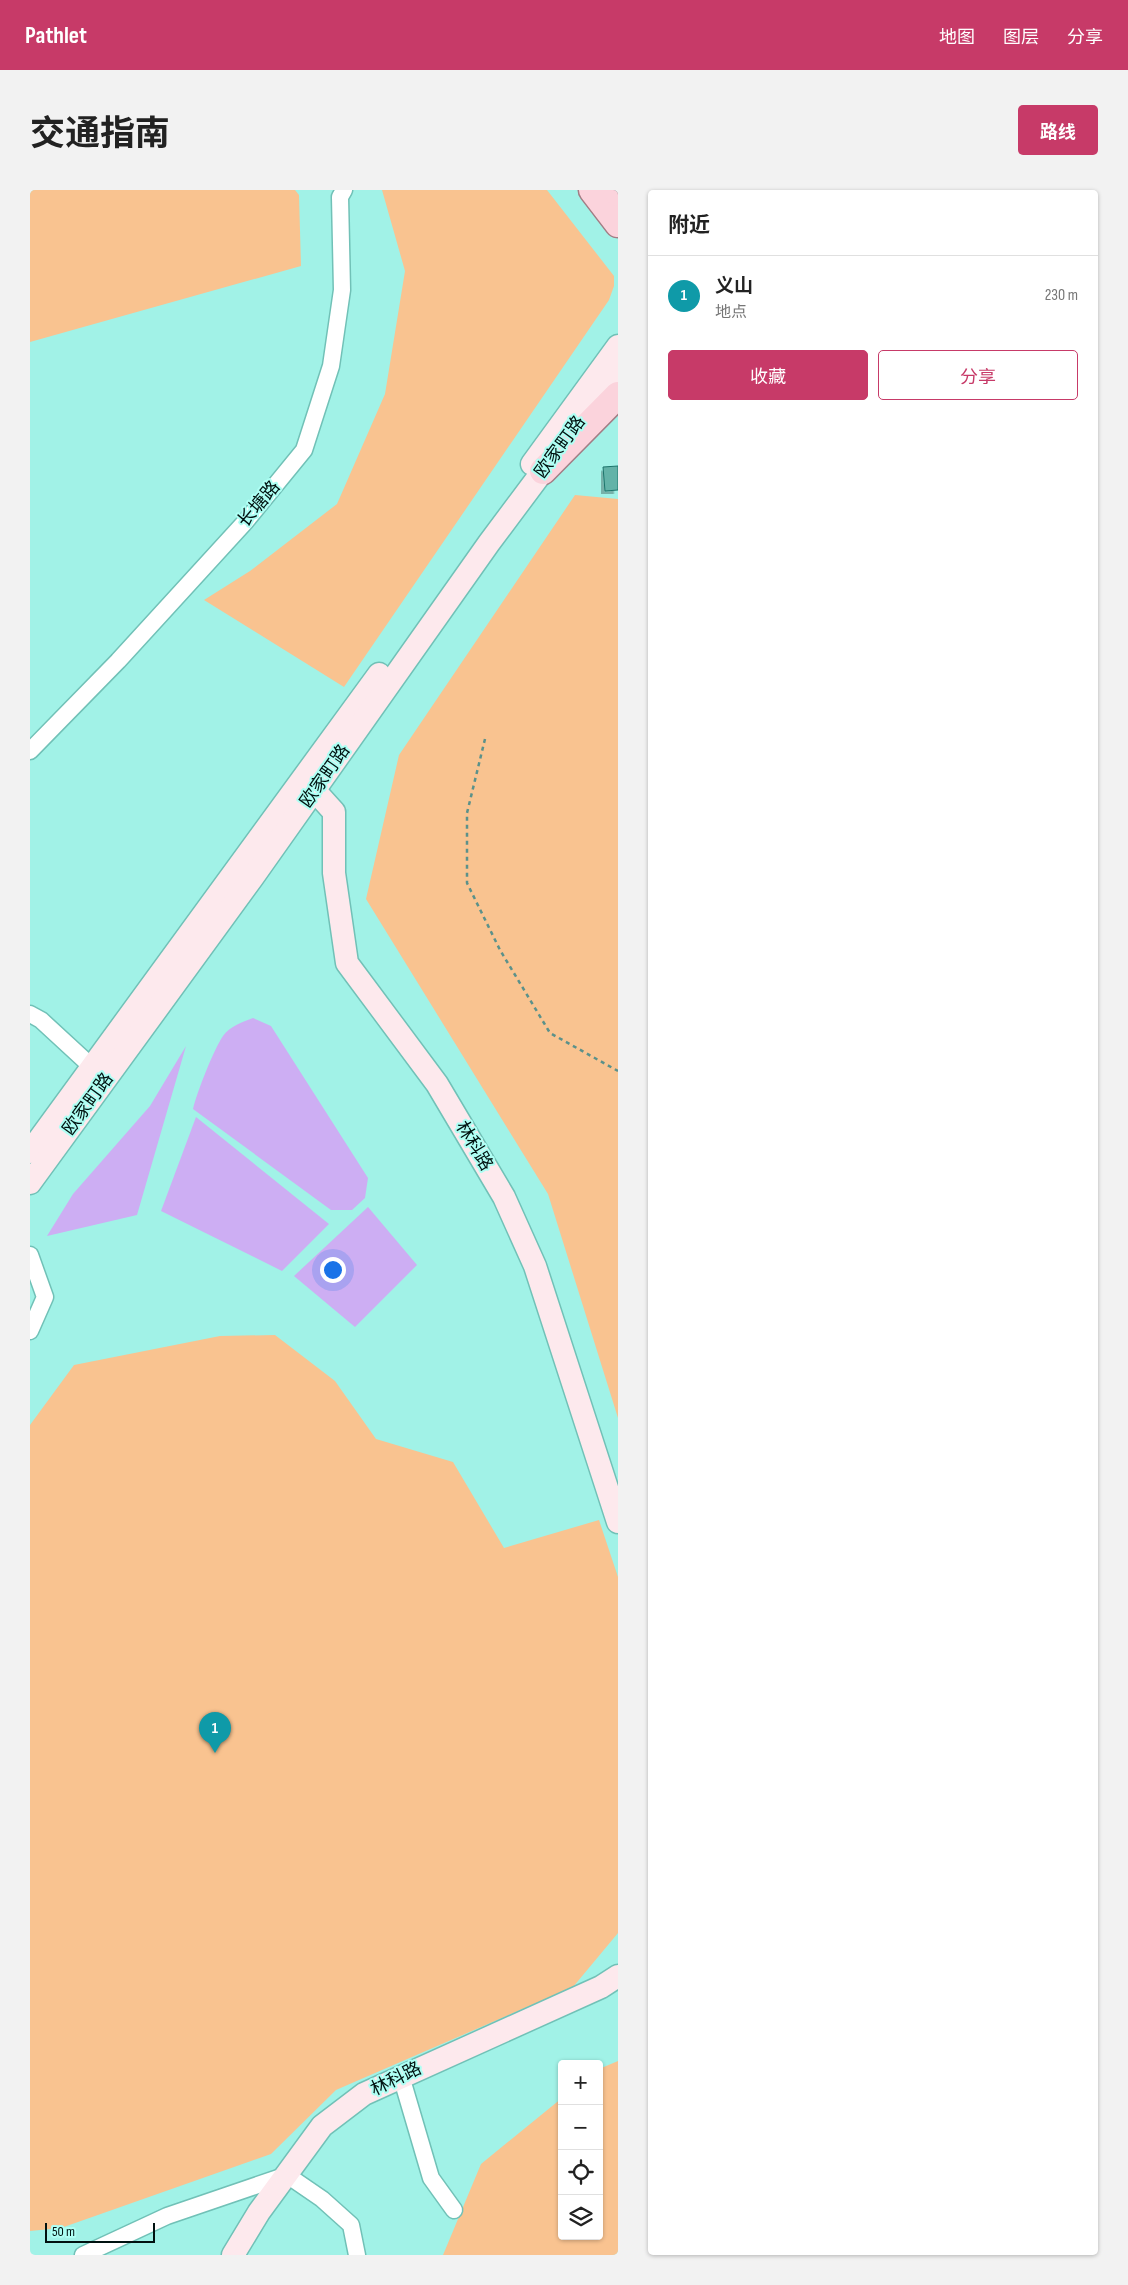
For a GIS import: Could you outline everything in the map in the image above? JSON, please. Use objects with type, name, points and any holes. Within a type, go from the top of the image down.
[{"type":"main road","points":[[592,190],[618,224]]},
{"type":"main road","name":"欧家町路","points":[[30,1152],[618,346]]},
{"type":"main road","name":"欧家町路","points":[[30,1183],[315,791],[489,543],[618,368]]},
{"type":"main road","points":[[543,471],[618,395]]},
{"type":"main road","name":"林科路","points":[[315,791],[334,812],[334,873],[347,963],[437,1084],[504,1197],[535,1266],[618,1522]]},
{"type":"main road","name":"林科路","points":[[233,2255],[259,2212],[322,2126],[364,2094],[601,1987],[618,1976]]},
{"type":"street","name":"长塘路","points":[[30,751],[118,661],[246,521],[304,450],[334,347],[342,290],[340,197],[344,190]]},
{"type":"street","points":[[30,1014],[40,1020],[92,1067]]},
{"type":"street","points":[[30,1255],[45,1297],[30,1330]]},
{"type":"street","points":[[401,2076],[431,2178],[454,2210]]},
{"type":"street","points":[[83,2255],[167,2216],[287,2174],[322,2199],[351,2225],[357,2255]]},
{"type":"path","points":[[485,739],[467,813],[467,883],[500,950],[550,1033],[618,1071]]},
{"type":"shaded area","points":[[30,190],[295,190],[299,195],[301,266],[30,342]]},
{"type":"shaded area","points":[[382,190],[547,190],[614,276],[614,286],[609,300],[344,687],[204,600],[250,571],[337,504],[385,394],[405,271]]},
{"type":"shaded area","points":[[575,495],[618,499],[618,1418],[548,1194],[366,899],[399,755]]},
{"type":"shaded area","points":[[253,1018],[271,1026],[368,1178],[365,1198],[352,1210],[331,1210],[193,1109],[206,1071],[223,1036],[233,1027]]},
{"type":"shaded area","points":[[186,1046],[137,1215],[47,1236],[73,1194],[150,1106]]},
{"type":"shaded area","points":[[196,1117],[329,1224],[282,1271],[161,1211]]},
{"type":"shaded area","points":[[368,1207],[417,1265],[355,1327],[294,1276]]},
{"type":"shaded area","points":[[275,1335],[335,1381],[376,1439],[453,1462],[504,1548],[599,1520],[618,1577],[618,1933],[573,1987],[336,2090],[271,2154],[61,2228],[30,2231],[30,1425],[74,1365],[220,1336]]},
{"type":"shaded area","points":[[618,2061],[618,2255],[443,2255],[481,2164],[558,2101],[558,2240],[603,2240],[603,2067]]},
{"type":"building","points":[[618,466],[618,490],[605,491],[603,467]]},
{"type":"place","name":"义山","points":[[215,1753]]}]
